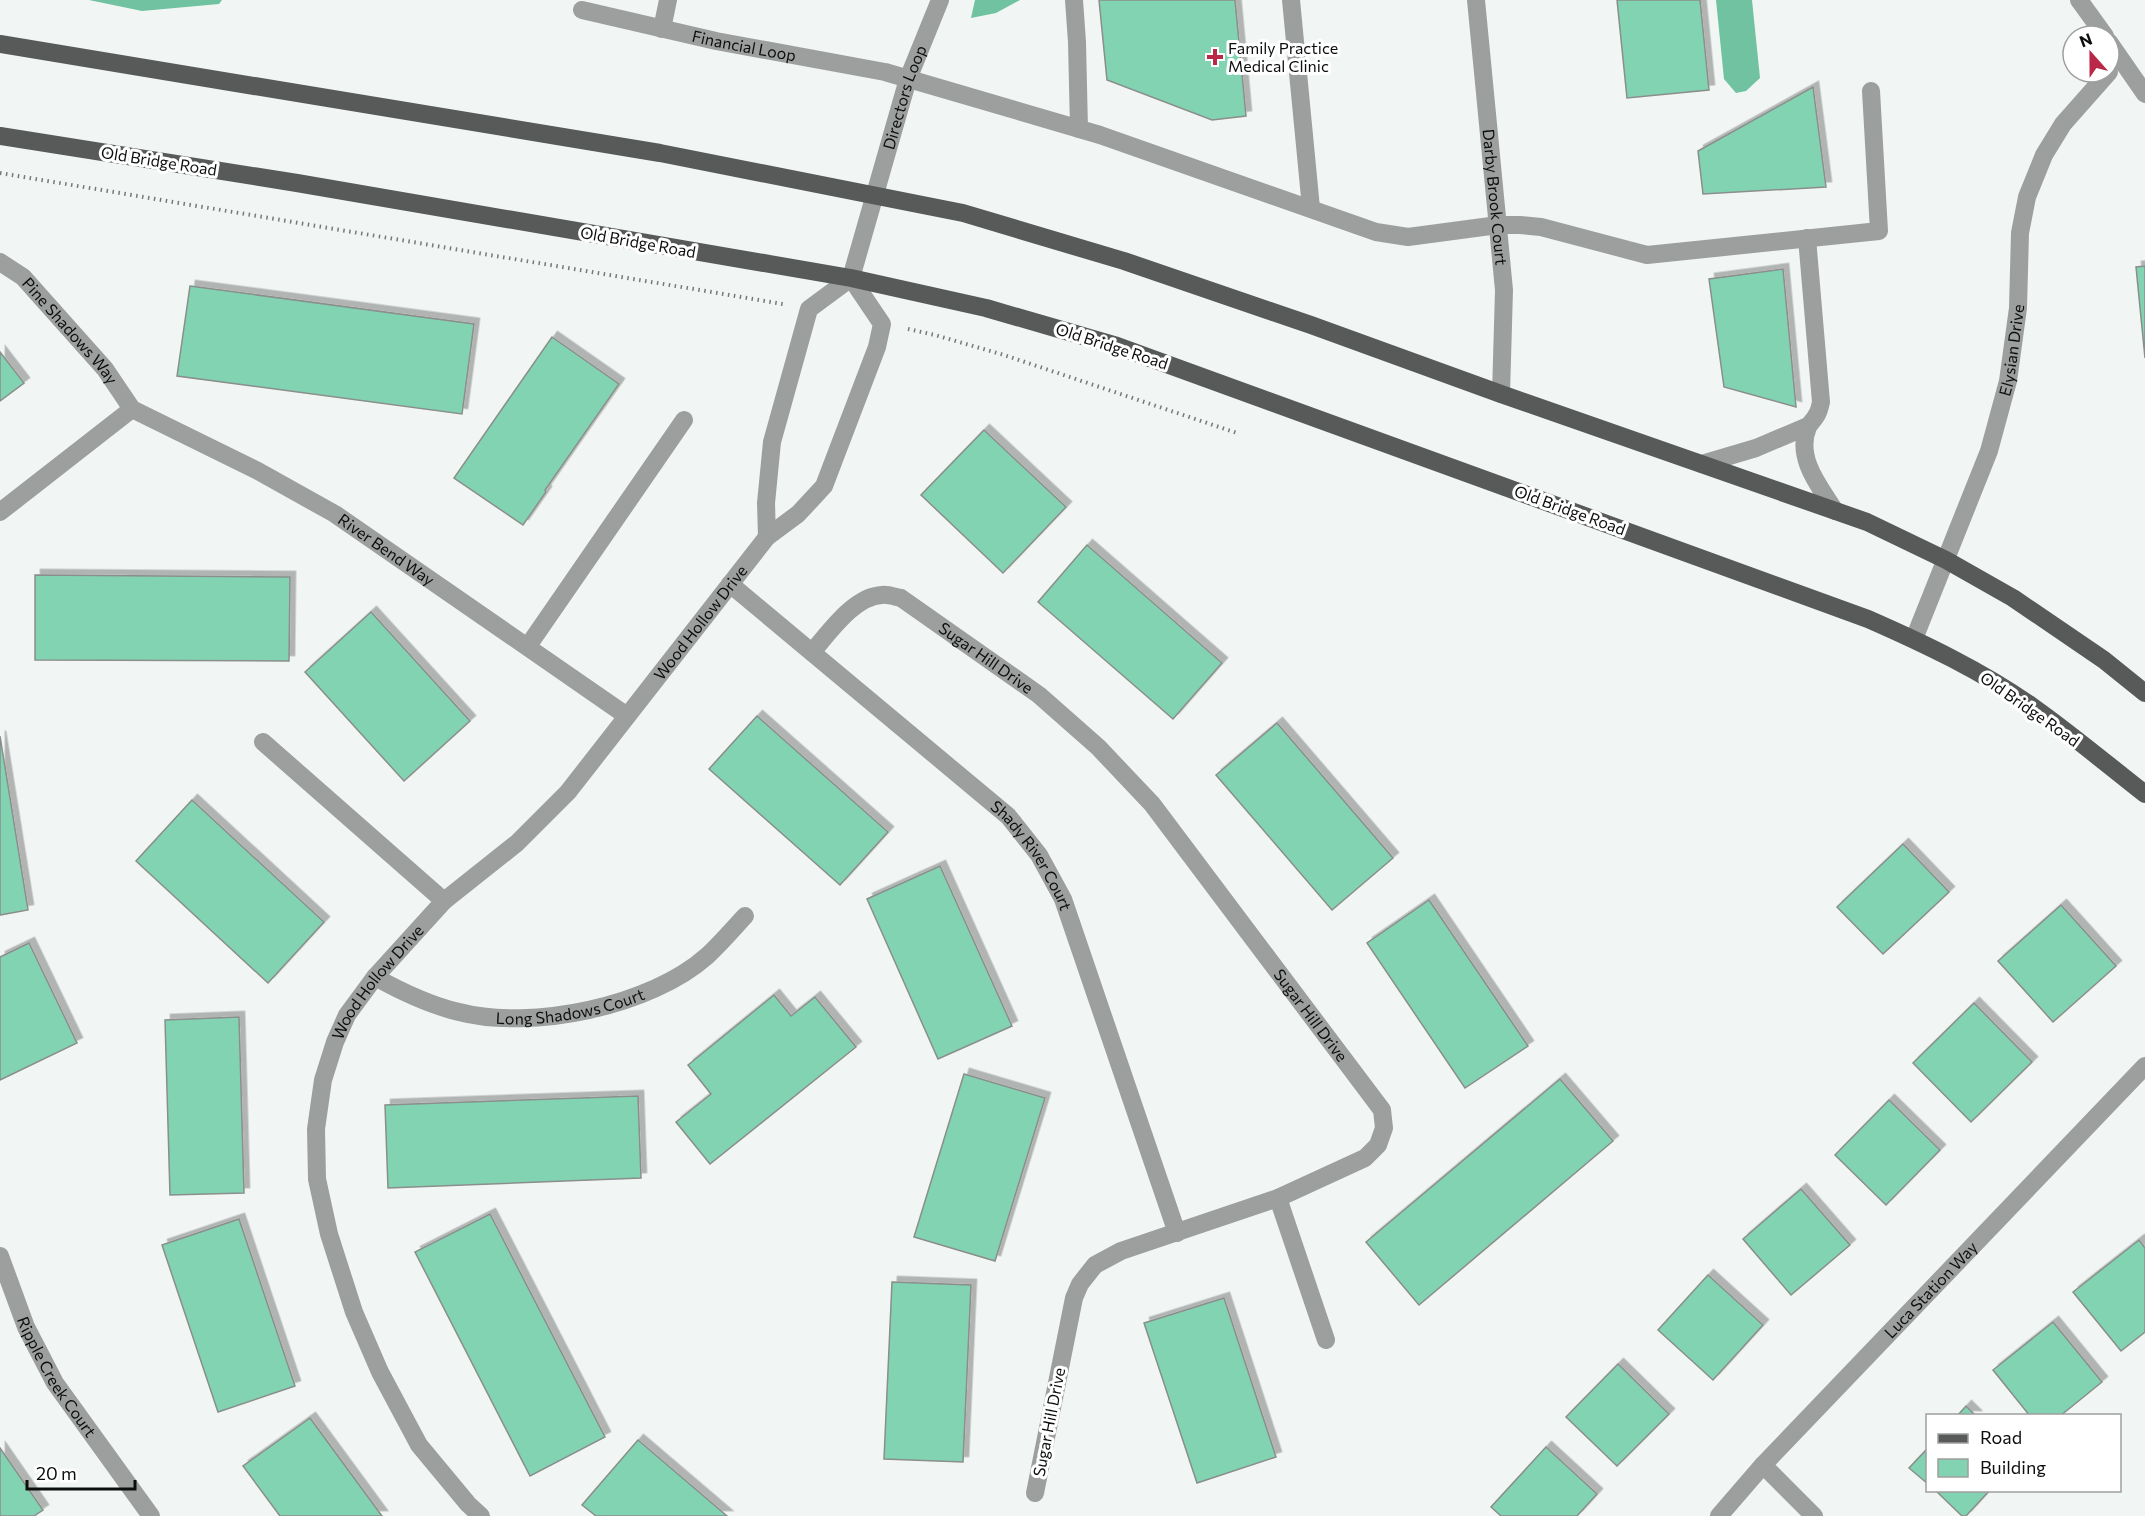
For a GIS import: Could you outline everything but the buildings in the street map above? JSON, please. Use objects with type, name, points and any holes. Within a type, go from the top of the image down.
[{"type":"main road","points":[[0,44],[660,153],[963,213],[1124,261],[1867,522],[1946,560],[2013,598],[2104,660],[2145,693]]},
{"type":"main road","name":"Old Bridge Road","points":[[0,136],[297,183],[851,278],[986,308],[1117,346],[1853,613],[1914,639],[1990,679],[2033,707],[2145,794]]},
{"type":"street","points":[[662,29],[668,0]]},
{"type":"street","name":"Directors Loop","points":[[874,195],[908,79],[940,0]]},
{"type":"street","points":[[1074,0],[1079,129]]},
{"type":"street","points":[[1291,0],[1311,208]]},
{"type":"street","name":"Darby Brook Court","points":[[1476,0],[1504,290],[1500,394]]},
{"type":"street","points":[[2079,0],[2096,24]]},
{"type":"street","name":"Financial Loop","points":[[582,10],[662,29],[879,71],[908,79],[1079,129],[1376,232],[1408,237],[1498,225],[1520,225],[1541,227],[1647,255],[1879,231],[1871,91]]},
{"type":"street","points":[[2121,74],[2145,94]]},
{"type":"street","name":"Elysian Drive","points":[[1914,639],[1989,451],[2008,381],[2018,308],[2020,234],[2027,197],[2044,155],[2063,124],[2099,84]]},
{"type":"street","points":[[767,537],[766,503],[772,442],[808,309],[851,278],[874,195]]},
{"type":"street","points":[[1702,464],[1756,448],[1808,426],[1817,415],[1821,402],[1808,238]]},
{"type":"street","name":"Pine Shadows Way","points":[[0,262],[23,277],[105,369],[132,408]]},
{"type":"street","name":"Wood Hollow Drive","points":[[481,1516],[468,1504],[419,1445],[380,1372],[354,1312],[329,1234],[317,1179],[316,1129],[323,1080],[335,1042],[347,1015],[375,977],[444,901],[517,843],[568,792],[767,537],[798,514],[824,486],[877,347],[882,324],[851,278]]},
{"type":"street","points":[[0,512],[132,408]]},
{"type":"street","name":"River Bend Way","points":[[132,408],[258,471],[336,514],[627,716]]},
{"type":"street","points":[[528,646],[684,420]]},
{"type":"street","points":[[1808,426],[1805,447],[1810,470],[1835,511]]},
{"type":"street","name":"Shady River Court","points":[[730,584],[1008,816],[1039,855],[1063,899],[1177,1233]]},
{"type":"street","name":"Sugar Hill Drive","points":[[812,652],[854,606],[864,599],[882,594],[901,598],[1039,695],[1098,747],[1152,804],[1382,1110],[1384,1128],[1378,1145],[1365,1158],[1278,1198],[1121,1251],[1095,1265],[1080,1284],[1074,1298],[1035,1493]]},
{"type":"street","points":[[263,742],[444,901]]},
{"type":"street","name":"Long Shadows Court","points":[[375,977],[416,999],[461,1013],[508,1018],[569,1014],[620,1003],[668,983],[706,957],[745,916]]},
{"type":"street","name":"Luca Station Way","points":[[1719,1516],[1763,1465],[2145,1066]]},
{"type":"street","points":[[1278,1198],[1326,1340]]},
{"type":"street","name":"Ripple Creek Court","points":[[0,1256],[26,1326],[55,1383],[151,1516]]},
{"type":"street","points":[[1763,1465],[1814,1516]]},
{"type":"path","points":[[0,173],[771,302]]},
{"type":"path","points":[[935,335],[1090,382],[1237,433]]},
{"type":"green space","points":[[89,0],[222,0],[219,4],[142,11]]},
{"type":"green space","points":[[975,0],[1020,0],[996,13],[971,18]]},
{"type":"green space","points":[[1716,0],[1752,0],[1760,78],[1746,91],[1736,93],[1724,79]]},
{"type":"place","name":"Family Practice Medical Clinic","points":[[1215,57]]}]
